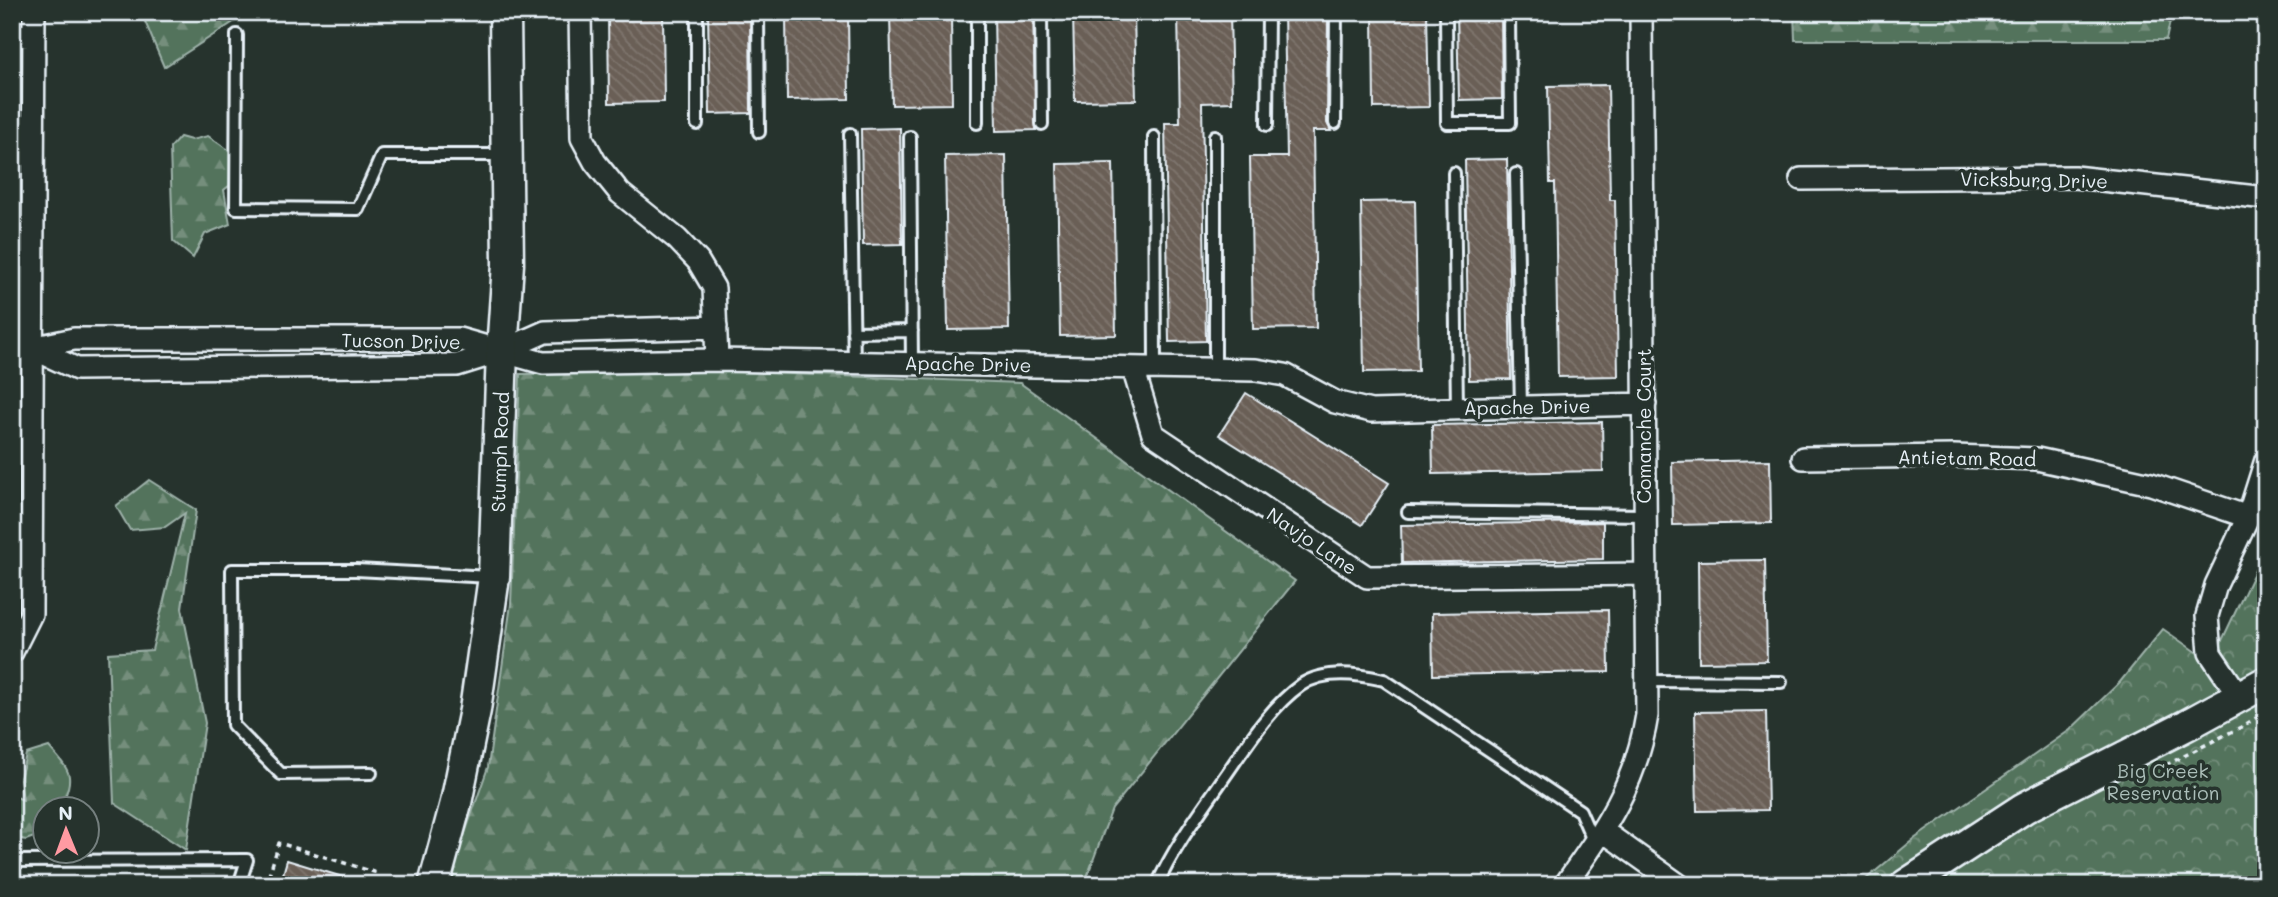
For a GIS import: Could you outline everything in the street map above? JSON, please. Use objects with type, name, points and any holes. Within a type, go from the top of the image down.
[{"type":"main road","name":"Stumph Road","points":[[434,885],[456,803],[475,710],[494,577],[502,351],[508,264],[505,12]]},
{"type":"main road","points":[[1906,885],[2024,808],[2266,682]]},
{"type":"street","points":[[13,652],[31,614],[22,348],[34,12]]},
{"type":"street","points":[[580,12],[582,138],[595,162],[620,193],[677,239],[698,261],[714,288],[718,360]]},
{"type":"street","name":"Comanche Court","points":[[1565,885],[1598,837],[1629,782],[1642,747],[1647,715],[1641,12]]},
{"type":"street","points":[[12,36],[34,36]]},
{"type":"street","name":"Vicksburg Drive","points":[[1801,179],[2074,177],[2266,198]]},
{"type":"street","points":[[502,351],[545,332],[716,327]]},
{"type":"street","name":"Tucson Drive","points":[[22,348],[74,340],[459,339],[502,351]]},
{"type":"street","name":"Tucson Drive","points":[[22,348],[77,369],[457,365],[502,351]]},
{"type":"street","name":"Apache Drive","points":[[502,351],[544,363],[718,360],[1256,370],[1285,375],[1335,402],[1371,411],[1645,404]]},
{"type":"street","name":"Navjo Lane","points":[[1133,368],[1153,434],[1367,577],[1646,574]]},
{"type":"street","name":"Antietam Road","points":[[1803,457],[2037,458],[2151,484],[2248,517]]},
{"type":"street","points":[[2239,696],[2210,653],[2207,616],[2216,585],[2248,517],[2266,460]]},
{"type":"street","points":[[1598,837],[1679,885]]},
{"type":"lane","points":[[696,12],[697,124]]},
{"type":"lane","points":[[758,12],[759,132]]},
{"type":"lane","points":[[977,12],[977,123]]},
{"type":"lane","points":[[1041,12],[1042,124]]},
{"type":"lane","points":[[1267,125],[1268,12]]},
{"type":"lane","points":[[1335,123],[1336,12]]},
{"type":"lane","points":[[1446,12],[1447,123],[1510,123],[1509,12]]},
{"type":"lane","points":[[237,35],[236,208],[358,209],[382,155],[507,155]]},
{"type":"lane","points":[[850,134],[854,363]]},
{"type":"lane","points":[[1215,136],[1215,370]]},
{"type":"lane","points":[[910,137],[912,363]]},
{"type":"lane","points":[[1154,137],[1155,368]]},
{"type":"lane","points":[[1454,173],[1457,409]]},
{"type":"lane","points":[[1516,174],[1521,407]]},
{"type":"lane","points":[[853,332],[912,331]]},
{"type":"lane","points":[[1408,512],[1644,515]]},
{"type":"lane","points":[[371,773],[281,774],[233,725],[232,570],[356,570],[494,577]]},
{"type":"lane","points":[[1157,885],[1172,852],[1263,722],[1302,684],[1330,675],[1358,674],[1384,680],[1580,811],[1598,837]]},
{"type":"lane","points":[[1647,681],[1781,682]]},
{"type":"lane","points":[[12,861],[247,860],[239,885]]},
{"type":"path","points":[[267,885],[279,843],[374,872],[370,885]]},
{"type":"green space","points":[[141,12],[249,12],[164,67]]},
{"type":"green space","points":[[1794,12],[2172,12],[2166,40],[1795,40]]},
{"type":"green space","points":[[208,136],[230,151],[240,177],[224,190],[230,224],[205,234],[193,258],[173,241],[170,148],[180,137],[191,140]]},
{"type":"green space","points":[[713,371],[1020,383],[1295,581],[1112,809],[1084,885],[447,885],[488,767],[511,604],[520,374]]},
{"type":"green space","points":[[149,480],[196,510],[182,608],[205,723],[186,850],[114,803],[108,653],[152,650],[185,513],[165,527],[130,530],[116,506]]},
{"type":"green space","name":"Big Creek Reservation","points":[[2266,547],[2266,885],[1859,885],[1914,839],[2070,730],[2120,682],[2163,629],[2216,666],[2217,651]]},
{"type":"green space","points":[[49,747],[67,770],[69,782],[66,796],[32,796],[32,838],[26,840],[12,837],[12,795],[23,800],[20,779],[26,754]]},
{"type":"building","points":[[608,12],[663,12],[664,102],[609,103]]},
{"type":"building","points":[[708,12],[750,12],[751,113],[710,114]]},
{"type":"building","points":[[786,12],[848,12],[849,99],[787,100]]},
{"type":"building","points":[[890,12],[951,12],[952,104],[892,105]]},
{"type":"building","points":[[994,12],[1033,12],[1036,130],[996,131]]},
{"type":"building","points":[[1073,12],[1134,12],[1136,100],[1075,101]]},
{"type":"building","points":[[1178,12],[1230,12],[1232,102],[1202,103],[1206,341],[1169,342],[1165,123],[1180,123]]},
{"type":"building","points":[[1284,12],[1328,12],[1327,123],[1331,131],[1313,131],[1316,328],[1253,329],[1250,157],[1287,157]]},
{"type":"building","points":[[1373,12],[1427,12],[1429,107],[1374,108]]},
{"type":"building","points":[[1457,12],[1501,12],[1502,99],[1459,100]]},
{"type":"building","points":[[1608,85],[1610,200],[1615,200],[1618,376],[1558,377],[1555,183],[1550,183],[1548,86]]},
{"type":"building","points":[[900,128],[902,244],[863,245],[861,129]]},
{"type":"building","points":[[1006,155],[1009,329],[948,330],[945,156]]},
{"type":"building","points":[[1507,159],[1511,379],[1469,380],[1465,160]]},
{"type":"building","points":[[1113,163],[1116,335],[1060,336],[1057,164]]},
{"type":"building","points":[[1415,201],[1418,371],[1364,372],[1361,202]]},
{"type":"building","points":[[1246,393],[1389,483],[1362,525],[1219,435]]},
{"type":"building","points":[[1602,422],[1603,471],[1433,474],[1432,425]]},
{"type":"building","points":[[1770,460],[1771,523],[1673,525],[1672,462]]},
{"type":"building","points":[[1603,522],[1603,559],[1402,563],[1401,525]]},
{"type":"building","points":[[1765,560],[1767,661],[1699,662],[1698,561]]},
{"type":"building","points":[[1608,610],[1609,672],[1433,675],[1432,613]]},
{"type":"building","points":[[1766,711],[1768,810],[1697,811],[1695,712]]},
{"type":"building","points":[[287,860],[356,881],[356,885],[280,885]]}]
